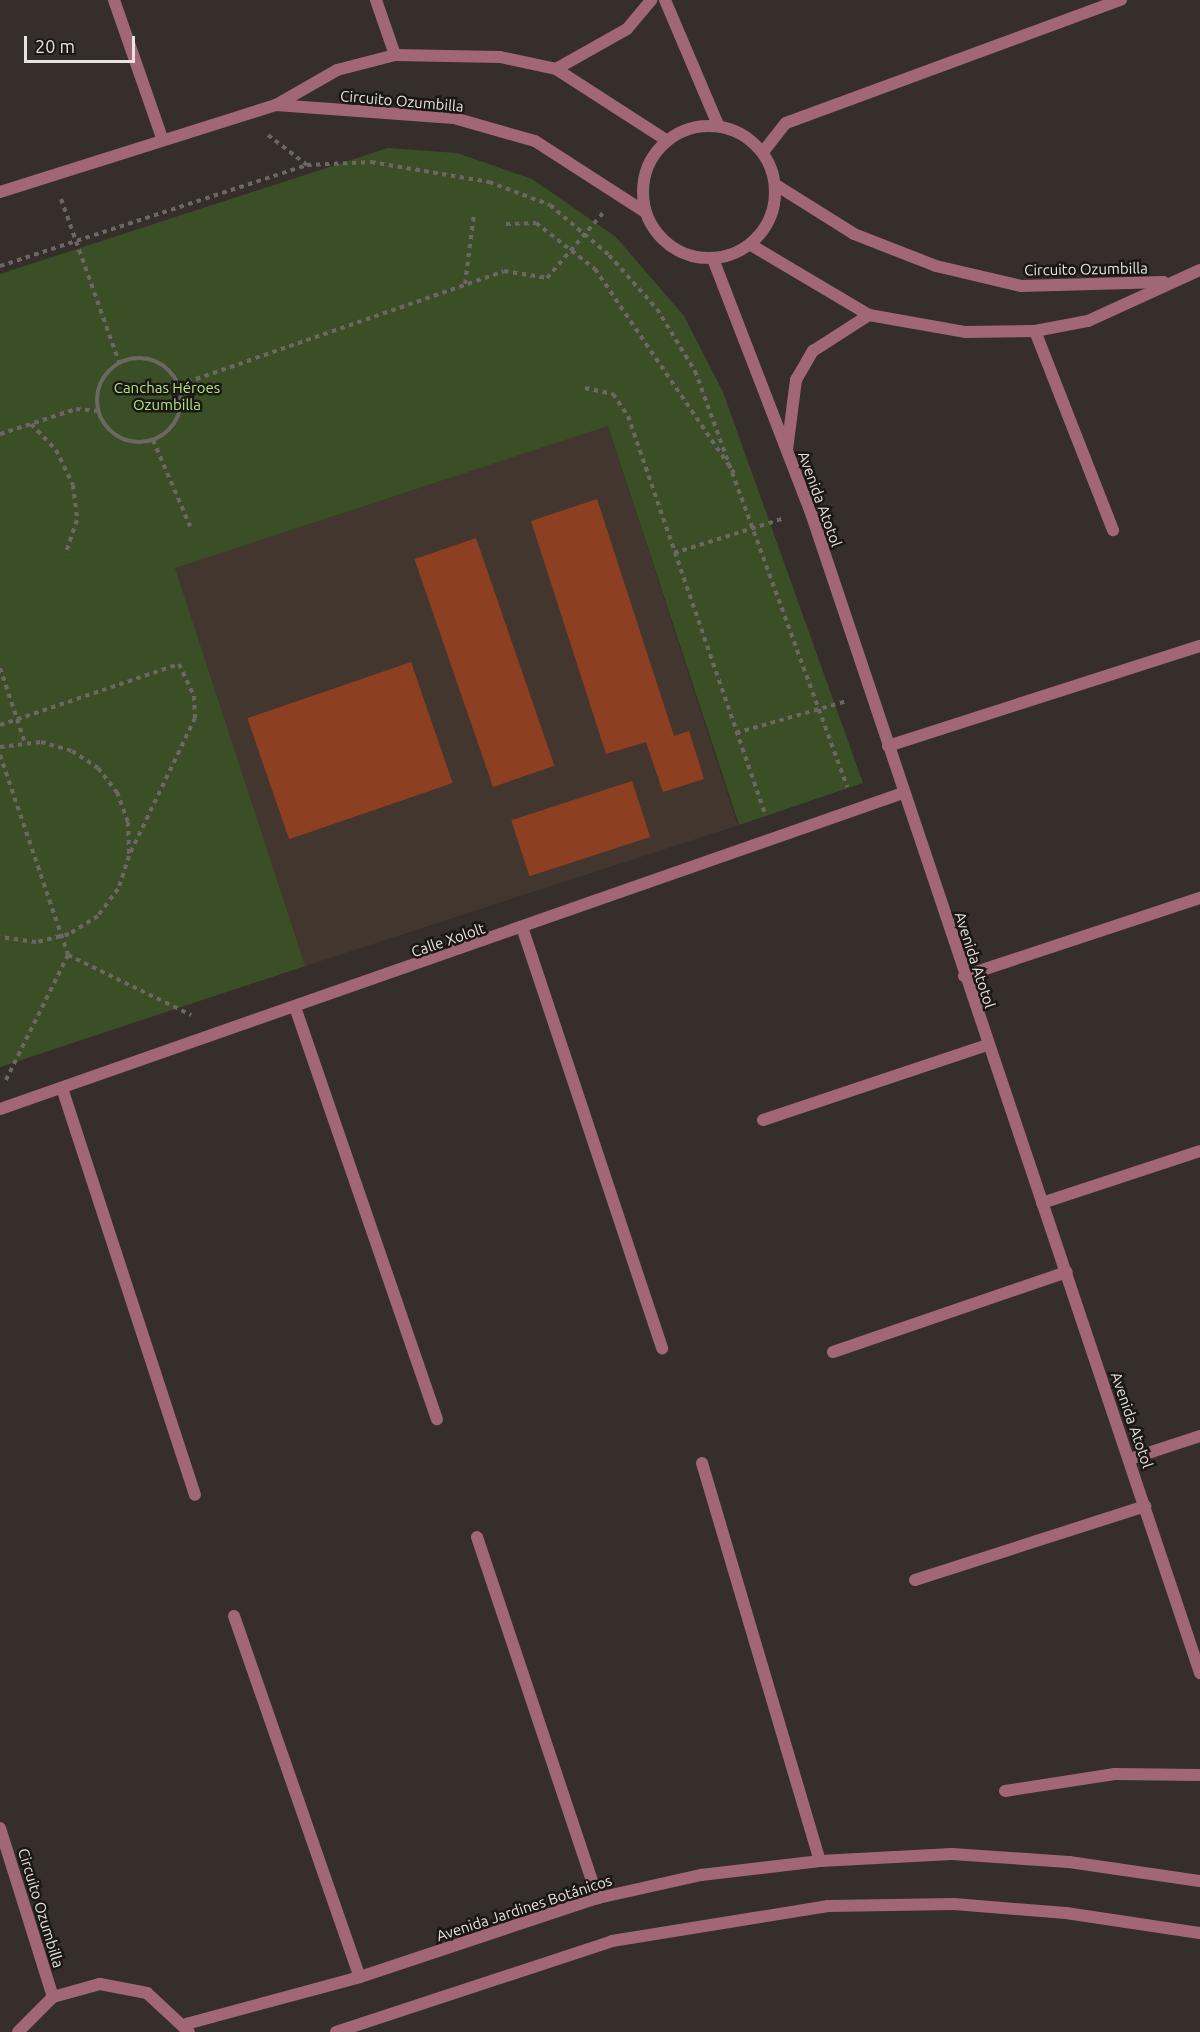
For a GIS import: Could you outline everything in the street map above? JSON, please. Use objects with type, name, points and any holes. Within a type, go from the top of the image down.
[{"type":"street","points":[[114,0],[162,138]]},
{"type":"street","points":[[376,0],[394,55]]},
{"type":"street","points":[[556,69],[627,29],[651,0]]},
{"type":"street","points":[[665,0],[718,125]]},
{"type":"street","points":[[763,152],[786,123],[1121,0]]},
{"type":"street","name":"Circuito Ozumbilla","points":[[0,192],[162,138],[276,105],[337,70],[394,55],[500,57],[556,69],[666,140]]},
{"type":"street","name":"Circuito Ozumbilla","points":[[276,105],[454,118],[535,141],[645,212]]},
{"type":"street","points":[[718,125],[744,134],[763,152],[776,185],[771,219],[751,245],[713,259],[684,255],[660,238],[645,212],[644,172],[666,140],[690,127],[718,125]]},
{"type":"street","name":"Circuito Ozumbilla","points":[[776,185],[854,234],[936,266],[1021,286],[1168,282]]},
{"type":"street","name":"Circuito Ozumbilla","points":[[751,245],[869,315],[965,332],[1035,331],[1088,321],[1168,282],[1200,270]]},
{"type":"street","name":"Avenida Atotol","points":[[713,259],[810,510],[987,1045],[1067,1272],[1200,1673]]},
{"type":"street","points":[[787,452],[796,380],[813,351],[869,315]]},
{"type":"street","points":[[1035,331],[1113,530]]},
{"type":"street","points":[[888,746],[1200,646]]},
{"type":"street","name":"Calle Xololt","points":[[0,1109],[523,930],[903,793]]},
{"type":"street","points":[[964,976],[1200,898]]},
{"type":"street","points":[[523,930],[662,1348]]},
{"type":"street","points":[[295,1008],[437,1419]]},
{"type":"street","points":[[763,1120],[987,1045]]},
{"type":"street","points":[[62,1088],[195,1496]]},
{"type":"street","points":[[1042,1203],[1200,1150]]},
{"type":"street","points":[[832,1352],[1067,1272]]},
{"type":"street","points":[[1130,1459],[1200,1436]]},
{"type":"street","points":[[702,1462],[820,1861]]},
{"type":"street","points":[[915,1580],[1145,1506]]},
{"type":"street","points":[[477,1537],[598,1898]]},
{"type":"street","points":[[234,1616],[360,1977]]},
{"type":"street","points":[[1005,1791],[1115,1774],[1200,1774]]},
{"type":"street","name":"Circuito Ozumbilla","points":[[0,1828],[53,1997]]},
{"type":"street","name":"Avenida Jardines Botánicos","points":[[187,2028],[360,1977],[598,1898],[701,1875],[820,1861],[952,1854],[1069,1862],[1200,1881]]},
{"type":"street","points":[[336,2032],[612,1941],[828,1906],[999,1908],[1200,1934]]},
{"type":"street","points":[[18,2032],[53,1997],[100,1984],[147,1993],[187,2028]]},
{"type":"path","points":[[242,115],[308,165]]},
{"type":"path","points":[[0,266],[308,165],[371,162],[489,182],[550,206],[584,233],[657,309],[695,371],[736,476],[856,811]]},
{"type":"path","points":[[52,174],[119,362]]},
{"type":"path","points":[[179,385],[504,271],[546,278],[620,194]]},
{"type":"path","points":[[465,285],[474,214]]},
{"type":"path","points":[[506,224],[536,223],[573,247],[595,268],[702,433],[736,476]]},
{"type":"path","points":[[147,357],[172,372],[179,385],[180,412],[174,424],[153,440],[126,440],[104,424],[98,411],[100,383],[119,362],[147,357]]},
{"type":"path","points":[[585,388],[613,394],[628,416],[775,840]]},
{"type":"path","points":[[0,434],[76,409],[98,411]]},
{"type":"path","points":[[31,424],[56,450],[73,485],[77,520],[65,554]]},
{"type":"path","points":[[153,440],[190,525]]},
{"type":"path","points":[[674,553],[810,510]]},
{"type":"path","points":[[0,725],[179,664],[194,696],[195,718],[129,856],[118,889],[98,915],[61,936],[36,942],[0,937]]},
{"type":"path","points":[[0,668],[25,743]]},
{"type":"path","points":[[736,733],[870,694]]},
{"type":"path","points":[[0,747],[25,743],[72,751],[98,768],[117,792],[128,822],[129,856]]},
{"type":"path","points":[[0,755],[68,955],[226,1032]]},
{"type":"path","points":[[0,1091],[68,955]]},
{"type":"shaded area","points":[[608,426],[738,825],[303,967],[173,567]]},
{"type":"green space","name":"Canchas Héroes Ozumbilla","points":[[388,148],[457,153],[532,179],[616,237],[684,316],[723,392],[863,783],[739,825],[608,426],[175,568],[305,966],[0,1067],[0,274]]},
{"type":"building","points":[[597,499],[674,736],[689,731],[704,779],[663,792],[646,742],[606,754],[531,521]]},
{"type":"building","points":[[476,538],[554,766],[493,787],[415,559]]},
{"type":"building","points":[[411,662],[453,783],[289,839],[247,718]]},
{"type":"building","points":[[632,781],[650,837],[529,876],[511,820]]}]
